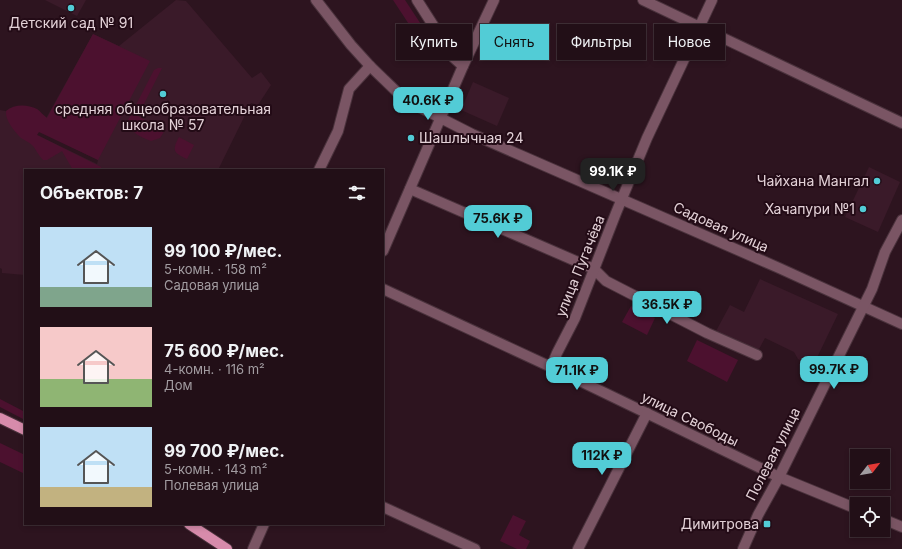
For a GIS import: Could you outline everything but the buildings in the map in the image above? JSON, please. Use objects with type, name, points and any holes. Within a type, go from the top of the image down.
[{"type":"main road","points":[[0,418],[24,430]]},
{"type":"main road","points":[[191,525],[227,549]]},
{"type":"street","name":"Садовая улица","points":[[316,0],[351,45],[382,79],[413,104],[472,134],[902,324]]},
{"type":"street","points":[[417,0],[454,58],[463,66]]},
{"type":"street","points":[[384,249],[463,66],[494,0]]},
{"type":"street","points":[[643,0],[693,24]]},
{"type":"street","name":"улица Пугачёва","points":[[700,24],[712,0]]},
{"type":"street","points":[[725,39],[902,123]]},
{"type":"street","name":"улица Пугачёва","points":[[551,366],[575,318],[622,199],[684,60]]},
{"type":"street","points":[[320,169],[338,132],[349,88],[370,66]]},
{"type":"street","points":[[410,189],[594,269],[606,281],[707,333],[757,356]]},
{"type":"street","name":"Полевая улица","points":[[743,549],[758,515],[779,477],[872,289],[885,252],[902,220]]},
{"type":"street","name":"улица Свободы","points":[[384,289],[551,366],[779,477],[850,506]]},
{"type":"street","points":[[578,549],[646,413]]},
{"type":"street","points":[[384,507],[475,549]]},
{"type":"street","points":[[890,522],[902,527]]},
{"type":"street","points":[[253,549],[264,525]]},
{"type":"shaded area","name":"Детский сад № 91","points":[[45,0],[86,0],[77,16]]},
{"type":"shaded area","name":"средняя общеобразовательная школа № 57","points":[[176,0],[186,1],[252,78],[261,72],[271,85],[258,105],[251,103],[218,169],[24,169],[24,275],[2,273],[2,269],[0,268],[0,110],[16,113],[37,135],[97,164],[98,160],[39,131],[93,34],[119,46]]},
{"type":"shaded area","points":[[393,0],[405,0],[421,24],[409,24]]},
{"type":"shaded area","points":[[93,34],[150,61],[98,160],[39,132],[37,135],[101,167],[101,169],[72,169],[62,151],[47,160],[43,160],[35,148],[21,138],[13,129],[8,122],[6,111],[17,106],[29,106],[37,109],[47,118]]},
{"type":"shaded area","points":[[162,68],[138,116],[165,130],[160,138],[151,141],[134,132],[127,122],[154,70]]},
{"type":"shaded area","points":[[473,82],[509,98],[497,126],[461,110]]},
{"type":"shaded area","points":[[179,137],[194,145],[187,159],[175,151],[175,145]]},
{"type":"shaded area","points":[[869,167],[900,182],[878,232],[845,217]]},
{"type":"shaded area","points":[[760,279],[838,314],[812,368],[798,359],[794,352],[765,338],[758,351],[715,333],[730,305],[744,312]]},
{"type":"shaded area","points":[[631,306],[655,318],[647,335],[622,322]]},
{"type":"shaded area","points":[[697,340],[738,360],[727,382],[687,361]]},
{"type":"shaded area","points":[[0,399],[24,411],[24,419],[0,407]]},
{"type":"shaded area","points":[[0,443],[24,455],[24,474],[0,462]]},
{"type":"shaded area","points":[[513,515],[526,521],[519,535],[530,541],[526,549],[517,549],[500,541]]},
{"type":"place","name":"Детский сад № 91","points":[[71,8]]},
{"type":"place","name":"средняя общеобразовательная школа № 57","points":[[163,94]]},
{"type":"place","name":"Шашлычная 24","points":[[411,138]]},
{"type":"place","name":"Чайхана Мангал","points":[[877,181]]},
{"type":"place","name":"Хачапури №1","points":[[863,209]]},
{"type":"place","name":"Димитрова","points":[[767,524]]}]
